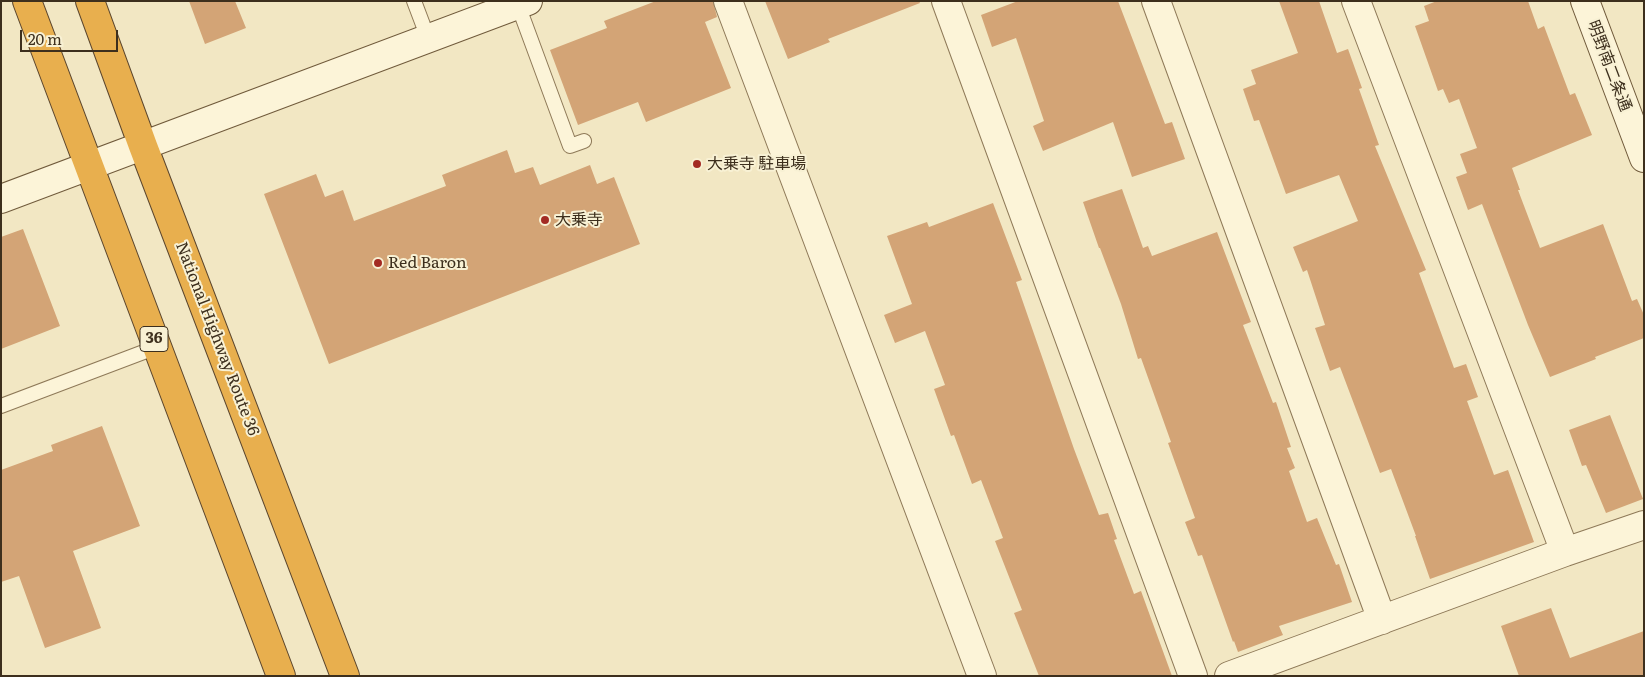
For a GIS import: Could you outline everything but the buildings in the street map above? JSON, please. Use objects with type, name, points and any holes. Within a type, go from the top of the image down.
[{"type":"highway","name":"36","points":[[27,1],[281,676]]},
{"type":"highway","name":"National Highway Route 36","points":[[90,1],[143,146],[345,676]]},
{"type":"street","points":[[728,1],[982,676]]},
{"type":"street","points":[[946,1],[1193,676]]},
{"type":"street","points":[[1156,1],[1382,620]]},
{"type":"street","points":[[1356,1],[1565,552]]},
{"type":"street","name":"明野南二条通","points":[[1585,1],[1644,158]]},
{"type":"street","points":[[1,200],[523,3]]},
{"type":"street","points":[[1229,676],[1565,552],[1644,525]]},
{"type":"lane","points":[[414,1],[428,38]]},
{"type":"lane","points":[[523,3],[570,146],[584,141]]},
{"type":"lane","points":[[1,406],[157,347]]},
{"type":"place","name":"大乗寺 駐車場","points":[[697,164]]},
{"type":"place","name":"大乗寺","points":[[545,220]]},
{"type":"place","name":"Red Baron","points":[[378,263]]}]
